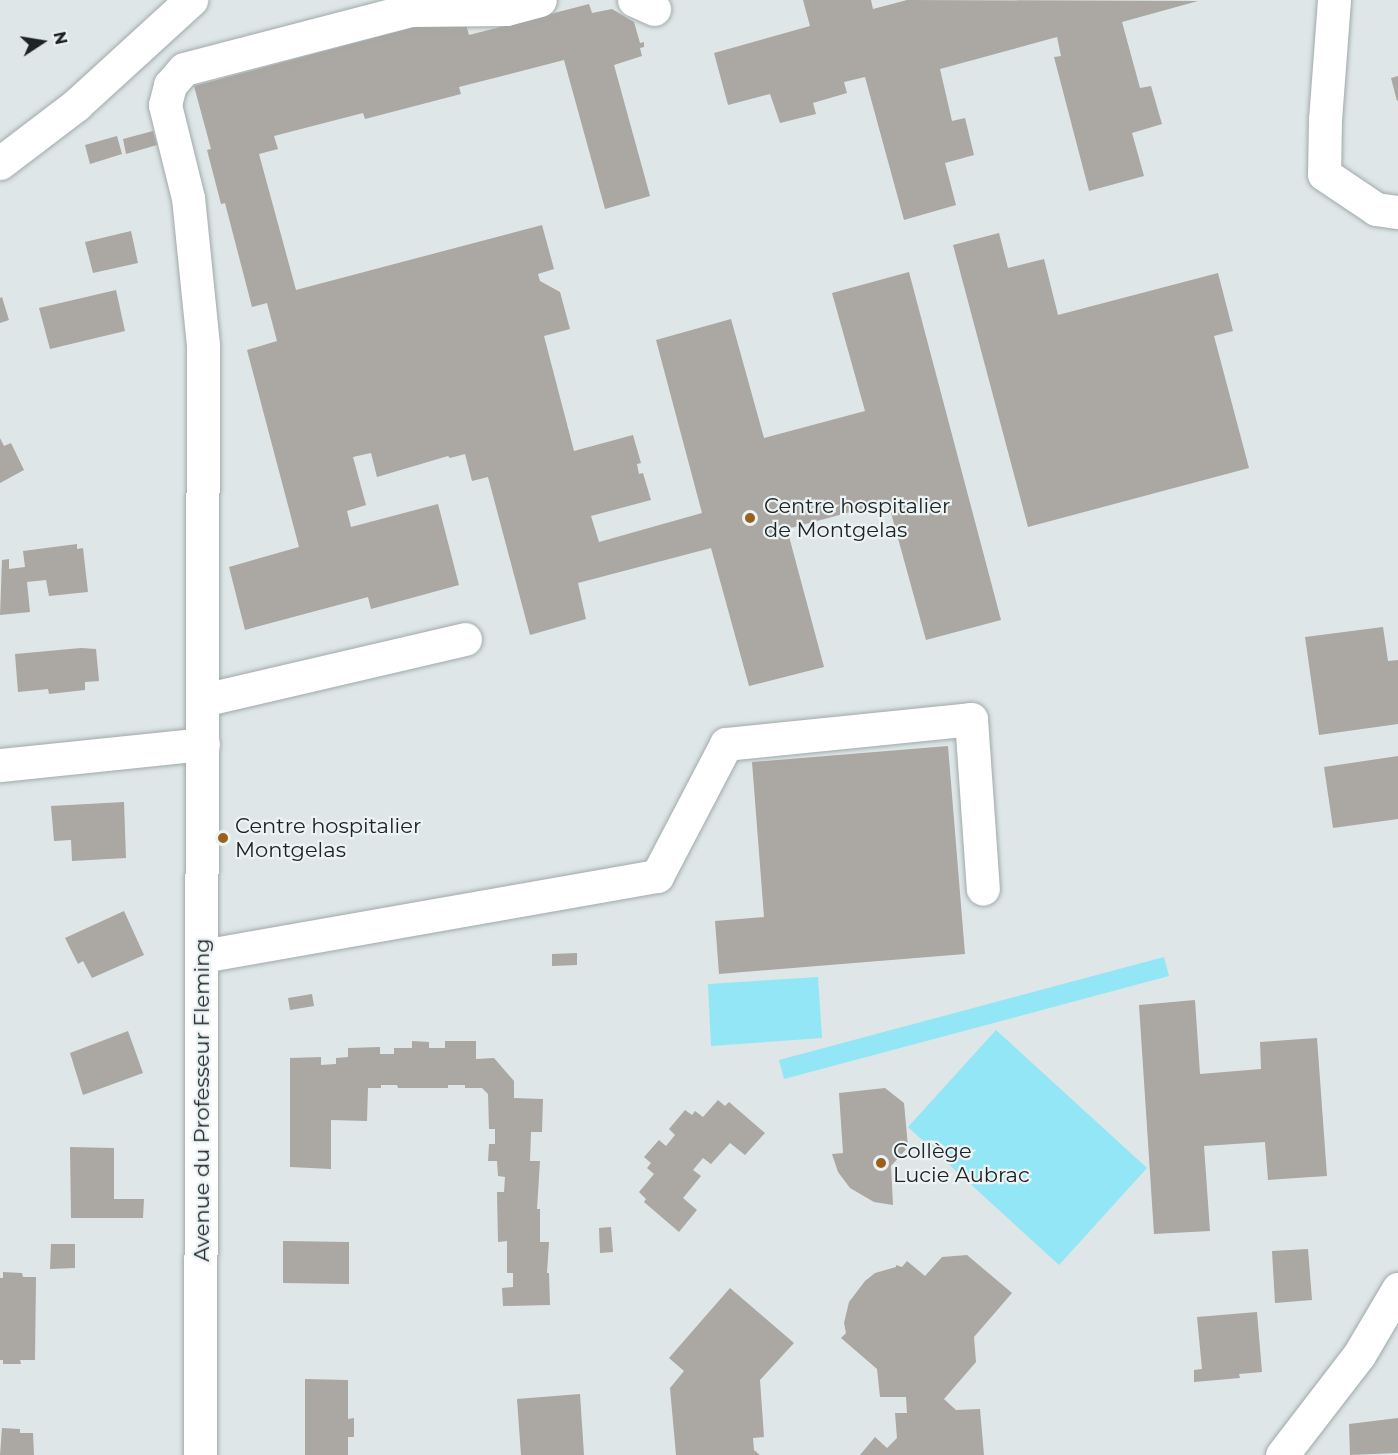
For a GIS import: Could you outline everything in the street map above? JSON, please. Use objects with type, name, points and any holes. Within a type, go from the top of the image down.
[{"type":"street","points":[[0,163],[76,105],[191,0]]},
{"type":"street","name":"Avenue du Professeur Fleming","points":[[200,1455],[203,345],[188,198],[165,105],[170,85],[184,69],[411,10],[506,9],[540,0]]},
{"type":"street","points":[[1334,0],[1325,118],[1324,174],[1376,209],[1398,212]]},
{"type":"street","points":[[203,700],[465,639]]},
{"type":"street","points":[[203,956],[657,876],[726,744],[970,720],[983,889]]},
{"type":"street","points":[[0,765],[203,744]]},
{"type":"street","points":[[1281,1455],[1359,1355],[1398,1288]]},
{"type":"shaded area","points":[[1164,957],[1169,976],[784,1079],[779,1060]]},
{"type":"shaded area","points":[[818,977],[822,1038],[711,1046],[708,984]]},
{"type":"shaded area","points":[[996,1030],[1147,1168],[1059,1265],[908,1127]]},
{"type":"building","points":[[803,0],[871,0],[873,9],[907,0],[1198,1],[1122,22],[1140,88],[1151,86],[1162,124],[1132,133],[1144,176],[1089,191],[1054,57],[1061,56],[1057,37],[940,69],[952,121],[965,118],[974,155],[945,163],[956,205],[904,220],[865,77],[844,82],[847,93],[813,103],[816,114],[780,123],[770,94],[728,105],[714,53],[810,26]]},
{"type":"building","points":[[589,4],[592,13],[612,9],[634,22],[640,43],[644,42],[644,47],[640,48],[642,56],[614,65],[650,196],[605,209],[564,60],[459,87],[461,94],[365,119],[363,113],[274,136],[278,149],[259,154],[296,290],[542,225],[554,269],[538,274],[540,281],[560,292],[570,329],[544,336],[574,451],[633,435],[641,463],[637,464],[639,474],[643,473],[651,500],[591,516],[599,542],[702,513],[656,340],[731,319],[764,438],[865,411],[832,293],[909,272],[1001,620],[926,640],[888,502],[787,529],[824,667],[749,686],[711,548],[578,583],[586,619],[530,635],[488,477],[472,481],[465,454],[450,458],[448,456],[377,477],[371,453],[353,457],[366,505],[347,511],[351,527],[438,504],[459,585],[371,609],[368,597],[245,630],[229,567],[299,547],[247,350],[277,341],[267,303],[252,307],[225,203],[221,204],[207,150],[211,149],[194,86],[463,14],[469,35]]},
{"type":"building","points":[[1398,76],[1398,100],[1397,101],[1391,78]]},
{"type":"building","points":[[153,131],[157,145],[126,154],[123,139]]},
{"type":"building","points":[[117,136],[122,154],[90,164],[85,145]]},
{"type":"building","points":[[131,231],[138,263],[93,273],[85,242]]},
{"type":"building","points":[[999,233],[1008,268],[1044,259],[1058,315],[1218,273],[1233,331],[1214,336],[1249,468],[1028,527],[953,245]]},
{"type":"building","points":[[116,290],[125,331],[50,349],[39,308]]},
{"type":"building","points":[[2,297],[9,320],[0,323],[0,298]]},
{"type":"building","points":[[0,438],[4,446],[11,443],[24,470],[0,483]]},
{"type":"building","points":[[77,544],[77,549],[83,548],[88,592],[49,596],[46,580],[27,582],[30,612],[0,615],[2,560],[9,559],[9,569],[25,567],[23,551]]},
{"type":"building","points":[[1383,627],[1388,661],[1398,660],[1398,724],[1319,735],[1305,637]]},
{"type":"building","points":[[81,648],[96,649],[99,681],[85,682],[85,690],[49,694],[48,689],[18,692],[15,654]]},
{"type":"building","points":[[948,746],[965,954],[719,974],[715,921],[764,917],[752,762]]},
{"type":"building","points":[[1398,756],[1398,819],[1333,828],[1324,767]]},
{"type":"building","points":[[124,802],[126,858],[72,861],[71,840],[54,841],[51,806]]},
{"type":"building","points":[[124,911],[144,955],[92,978],[83,961],[78,964],[65,938]]},
{"type":"building","points":[[577,953],[577,965],[552,966],[552,954]]},
{"type":"building","points":[[312,994],[314,1006],[290,1010],[288,998]]},
{"type":"building","points":[[1195,1000],[1200,1074],[1261,1069],[1260,1042],[1317,1038],[1327,1176],[1268,1180],[1265,1142],[1204,1146],[1210,1231],[1154,1234],[1139,1005]]},
{"type":"building","points":[[128,1031],[143,1073],[83,1095],[70,1053]]},
{"type":"building","points":[[412,1041],[429,1042],[429,1048],[445,1048],[445,1041],[476,1041],[476,1059],[494,1058],[514,1081],[514,1098],[543,1099],[542,1132],[531,1132],[530,1161],[540,1161],[537,1209],[540,1209],[540,1242],[549,1242],[547,1273],[549,1273],[550,1305],[503,1306],[502,1288],[513,1287],[513,1273],[507,1273],[507,1241],[498,1242],[497,1192],[504,1192],[505,1177],[498,1176],[497,1161],[488,1161],[489,1144],[495,1144],[495,1129],[489,1129],[488,1094],[482,1088],[448,1085],[448,1088],[398,1088],[397,1085],[381,1085],[381,1088],[368,1088],[367,1121],[331,1120],[331,1169],[290,1167],[290,1058],[321,1057],[321,1065],[336,1064],[336,1058],[348,1057],[348,1048],[380,1047],[380,1054],[394,1054],[394,1048],[412,1048]]},
{"type":"building","points":[[885,1088],[904,1103],[908,1147],[891,1166],[893,1205],[874,1202],[850,1188],[838,1172],[832,1154],[843,1153],[839,1093]]},
{"type":"building","points":[[718,1100],[725,1106],[729,1102],[765,1133],[745,1155],[730,1143],[711,1164],[703,1158],[693,1170],[701,1176],[683,1198],[697,1210],[679,1232],[644,1202],[646,1199],[639,1192],[654,1174],[647,1168],[651,1163],[644,1157],[659,1140],[666,1146],[675,1135],[669,1129],[685,1110],[692,1115],[695,1111],[703,1117]]},
{"type":"building","points":[[70,1147],[114,1148],[114,1199],[144,1199],[143,1218],[71,1218]]},
{"type":"building","points":[[611,1227],[613,1252],[600,1253],[599,1228]]},
{"type":"building","points":[[283,1241],[349,1242],[349,1284],[283,1283]]},
{"type":"building","points":[[51,1244],[75,1244],[75,1268],[50,1269]]},
{"type":"building","points":[[1308,1249],[1312,1300],[1275,1303],[1272,1251]]},
{"type":"building","points":[[967,1255],[1012,1293],[974,1337],[976,1362],[944,1399],[956,1410],[980,1409],[984,1455],[860,1455],[875,1437],[887,1448],[897,1438],[895,1413],[907,1413],[906,1397],[880,1397],[877,1369],[841,1338],[846,1333],[844,1323],[849,1302],[865,1281],[875,1273],[896,1267],[896,1265],[902,1267],[907,1261],[925,1276],[942,1257]]},
{"type":"building","points":[[3,1272],[22,1273],[23,1277],[36,1277],[35,1360],[20,1360],[21,1364],[3,1364],[3,1360],[0,1360],[0,1278],[3,1278]]},
{"type":"building","points":[[730,1288],[794,1343],[760,1380],[764,1437],[753,1438],[754,1450],[760,1455],[676,1455],[670,1388],[684,1371],[669,1358]]},
{"type":"building","points":[[1257,1312],[1262,1372],[1239,1374],[1240,1378],[1194,1382],[1194,1370],[1202,1369],[1197,1317]]},
{"type":"building","points":[[305,1379],[348,1380],[348,1419],[354,1418],[354,1437],[348,1437],[348,1455],[305,1455]]},
{"type":"building","points":[[580,1394],[584,1455],[521,1455],[517,1399]]},
{"type":"building","points":[[1398,1418],[1398,1453],[1350,1455],[1349,1424]]},
{"type":"building","points":[[2,1428],[20,1429],[20,1433],[33,1433],[34,1455],[0,1455]]},
{"type":"place","name":"Centre hospitalier de Montgelas","points":[[750,518]]},
{"type":"place","name":"Centre hospitalier Montgelas","points":[[223,838]]},
{"type":"place","name":"Collège Lucie Aubrac","points":[[881,1163]]}]
